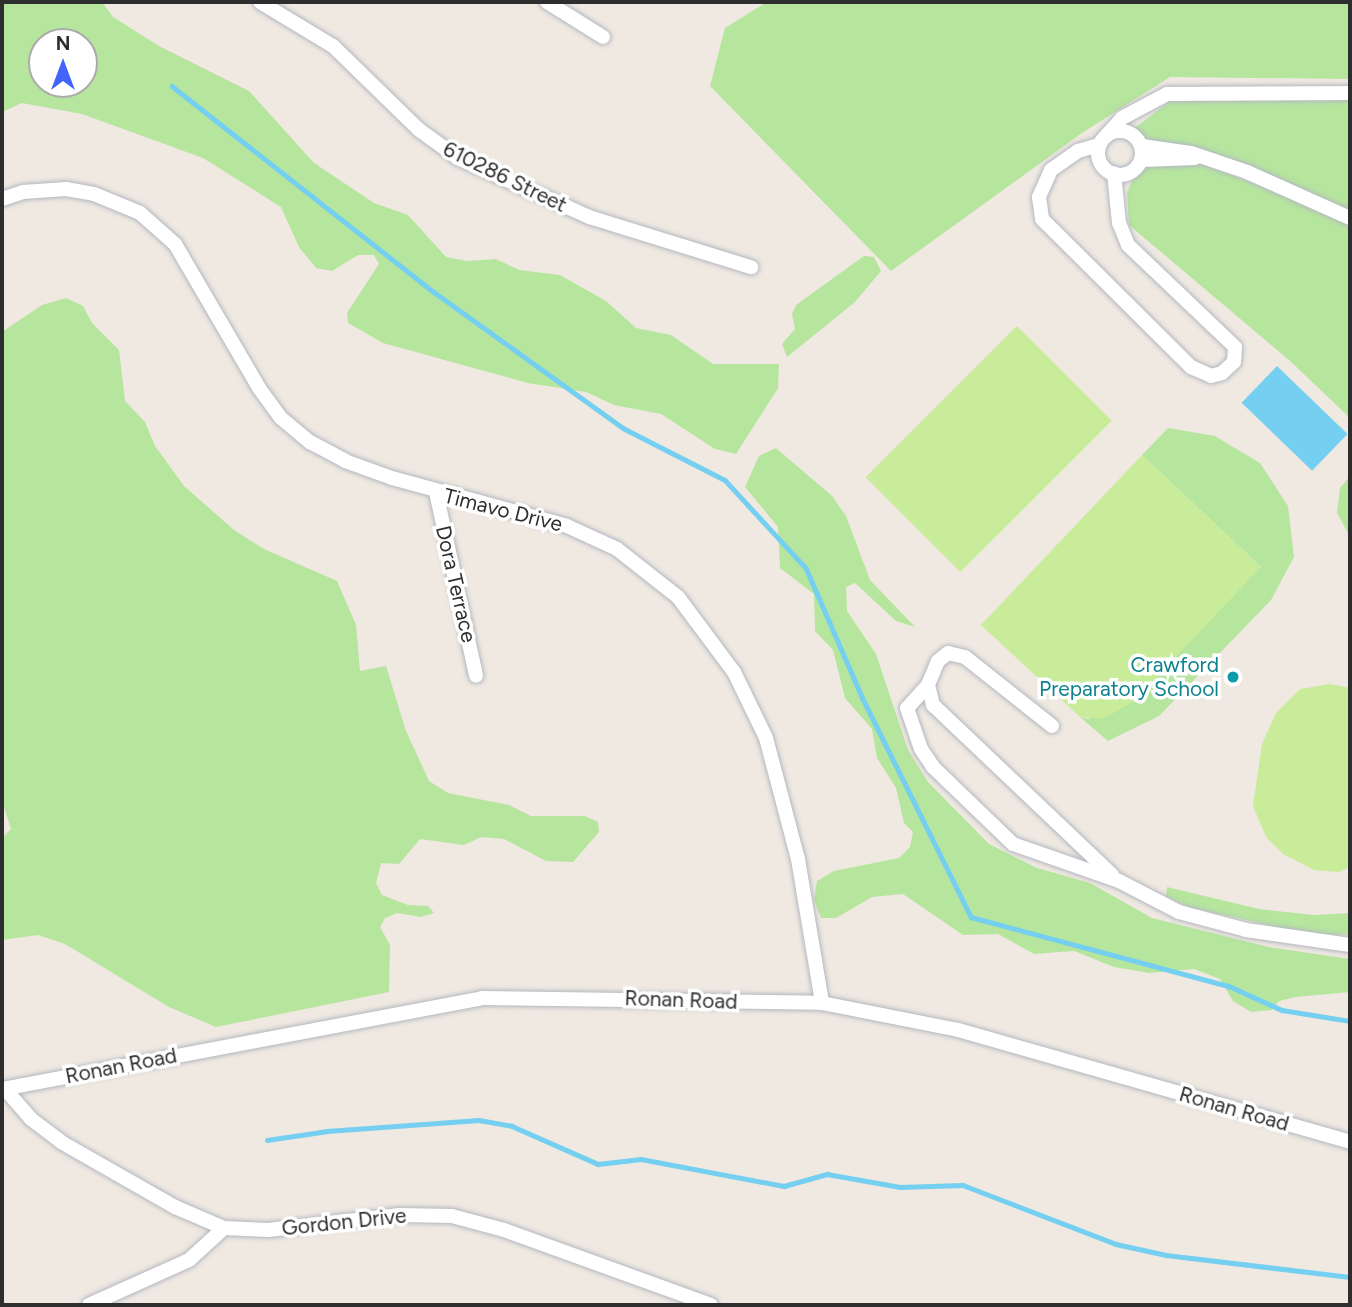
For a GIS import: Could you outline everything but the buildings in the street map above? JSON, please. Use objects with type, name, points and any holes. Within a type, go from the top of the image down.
[{"type":"street","name":"610286 Street","points":[[260,2],[333,46],[418,129],[458,158],[589,218],[751,267]]},
{"type":"street","points":[[547,2],[603,37]]},
{"type":"street","points":[[1121,173],[1100,163],[1103,141],[1122,118],[1175,92],[1350,93]]},
{"type":"street","points":[[1140,108],[1128,132],[1078,152],[1051,170],[1039,197],[1042,219],[1198,372],[1217,376],[1228,369],[1236,352],[1229,339],[1128,245],[1117,204],[1121,173],[1142,153],[1203,158],[1247,172],[1350,218]]},
{"type":"street","points":[[1128,132],[1142,153]]},
{"type":"street","name":"Timavo Drive","points":[[2,199],[23,192],[66,189],[94,194],[140,213],[175,244],[258,388],[289,425],[345,461],[436,492],[533,514],[593,537],[645,570],[700,620],[740,682],[778,774],[801,872],[822,1003]]},
{"type":"street","name":"Dora Terrace","points":[[436,492],[476,676]]},
{"type":"street","points":[[1052,726],[990,674],[956,653],[941,658],[928,685],[907,708],[921,749],[997,832],[1031,854],[1119,881],[1179,912],[1247,930],[1350,945]]},
{"type":"street","points":[[928,685],[933,705],[1119,881]]},
{"type":"street","name":"Ronan Road","points":[[3,1089],[482,998],[822,1003],[980,1035],[1350,1142]]},
{"type":"street","name":"Gordon Drive","points":[[3,1089],[31,1119],[61,1142],[175,1207],[224,1228],[268,1230],[400,1215],[452,1216],[711,1305]]},
{"type":"street","points":[[89,1305],[189,1260],[224,1228]]},
{"type":"green space","points":[[2,2],[102,2],[113,17],[159,46],[249,91],[314,163],[374,203],[408,215],[446,257],[467,261],[496,259],[519,270],[560,275],[606,301],[636,328],[671,335],[713,364],[779,364],[778,388],[736,454],[715,449],[661,414],[614,405],[586,392],[528,383],[383,343],[348,323],[347,313],[379,264],[374,255],[358,255],[332,271],[316,268],[299,247],[281,207],[203,158],[82,114],[22,103],[2,112]]},
{"type":"green space","points":[[767,2],[1350,2],[1350,79],[1170,77],[1082,133],[891,271],[710,86],[725,28]]},
{"type":"green space","points":[[1350,96],[1350,212],[1128,133],[1173,99]]},
{"type":"green space","points":[[1195,161],[1350,221],[1350,418],[1289,360],[1129,225],[1127,193],[1135,173],[1149,163]]},
{"type":"green space","points":[[864,256],[874,257],[881,271],[855,302],[787,357],[782,344],[795,329],[792,314],[796,305]]},
{"type":"green space","points":[[66,298],[83,306],[92,323],[119,350],[125,401],[145,422],[155,446],[184,486],[234,530],[264,549],[337,581],[356,625],[360,671],[386,666],[406,731],[429,781],[448,793],[509,805],[531,816],[585,816],[598,822],[599,832],[573,862],[546,861],[504,839],[481,837],[464,845],[420,839],[399,864],[381,863],[376,883],[382,895],[408,905],[428,906],[434,913],[421,917],[397,913],[385,918],[380,927],[390,945],[389,992],[216,1027],[169,1007],[65,944],[38,935],[2,940],[2,838],[11,829],[2,801],[2,332],[42,305]]},
{"type":"green space","points":[[1017,326],[1112,421],[960,572],[866,477]]},
{"type":"green space","points":[[1168,428],[1215,436],[1260,463],[1288,506],[1294,557],[1271,600],[1159,716],[1108,741],[1080,717],[1089,719],[1261,567],[1142,455]]},
{"type":"green space","points":[[776,448],[832,496],[846,516],[870,580],[915,627],[896,621],[855,583],[846,587],[847,611],[876,654],[908,750],[928,782],[989,844],[1037,868],[1090,883],[1152,918],[1269,947],[1350,959],[1350,992],[1295,997],[1279,1001],[1272,1010],[1251,1012],[1233,1001],[1220,979],[1194,969],[1149,973],[1114,967],[1074,951],[1034,954],[998,934],[963,935],[903,894],[872,897],[836,918],[821,918],[814,900],[817,881],[834,871],[899,858],[910,847],[913,832],[904,823],[896,788],[877,758],[872,729],[845,698],[833,650],[815,631],[814,594],[780,568],[778,527],[745,487],[759,456]]},
{"type":"green space","points":[[1142,455],[1261,567],[1134,701],[1103,719],[1080,717],[981,625]]},
{"type":"green space","points":[[1350,476],[1350,554],[1349,535],[1337,513],[1340,488]]},
{"type":"green space","points":[[1330,684],[1350,688],[1350,867],[1339,872],[1314,870],[1283,854],[1266,837],[1253,806],[1262,744],[1276,713],[1300,689]]},
{"type":"green space","points":[[1167,887],[1259,909],[1314,915],[1350,913],[1350,935],[1307,934],[1189,907],[1166,896]]},
{"type":"water","points":[[1277,366],[1347,434],[1312,471],[1242,403]]},
{"type":"waterway","points":[[172,86],[434,292],[623,428],[725,480],[806,568],[862,697],[971,917],[1229,986],[1282,1010],[1350,1021]]},
{"type":"waterway","points":[[267,1140],[327,1131],[479,1120],[512,1126],[598,1164],[641,1159],[784,1186],[827,1174],[900,1187],[963,1185],[1116,1244],[1166,1255],[1350,1277]]},
{"type":"place","name":"Crawford Preparatory School","points":[[1233,677]]}]
